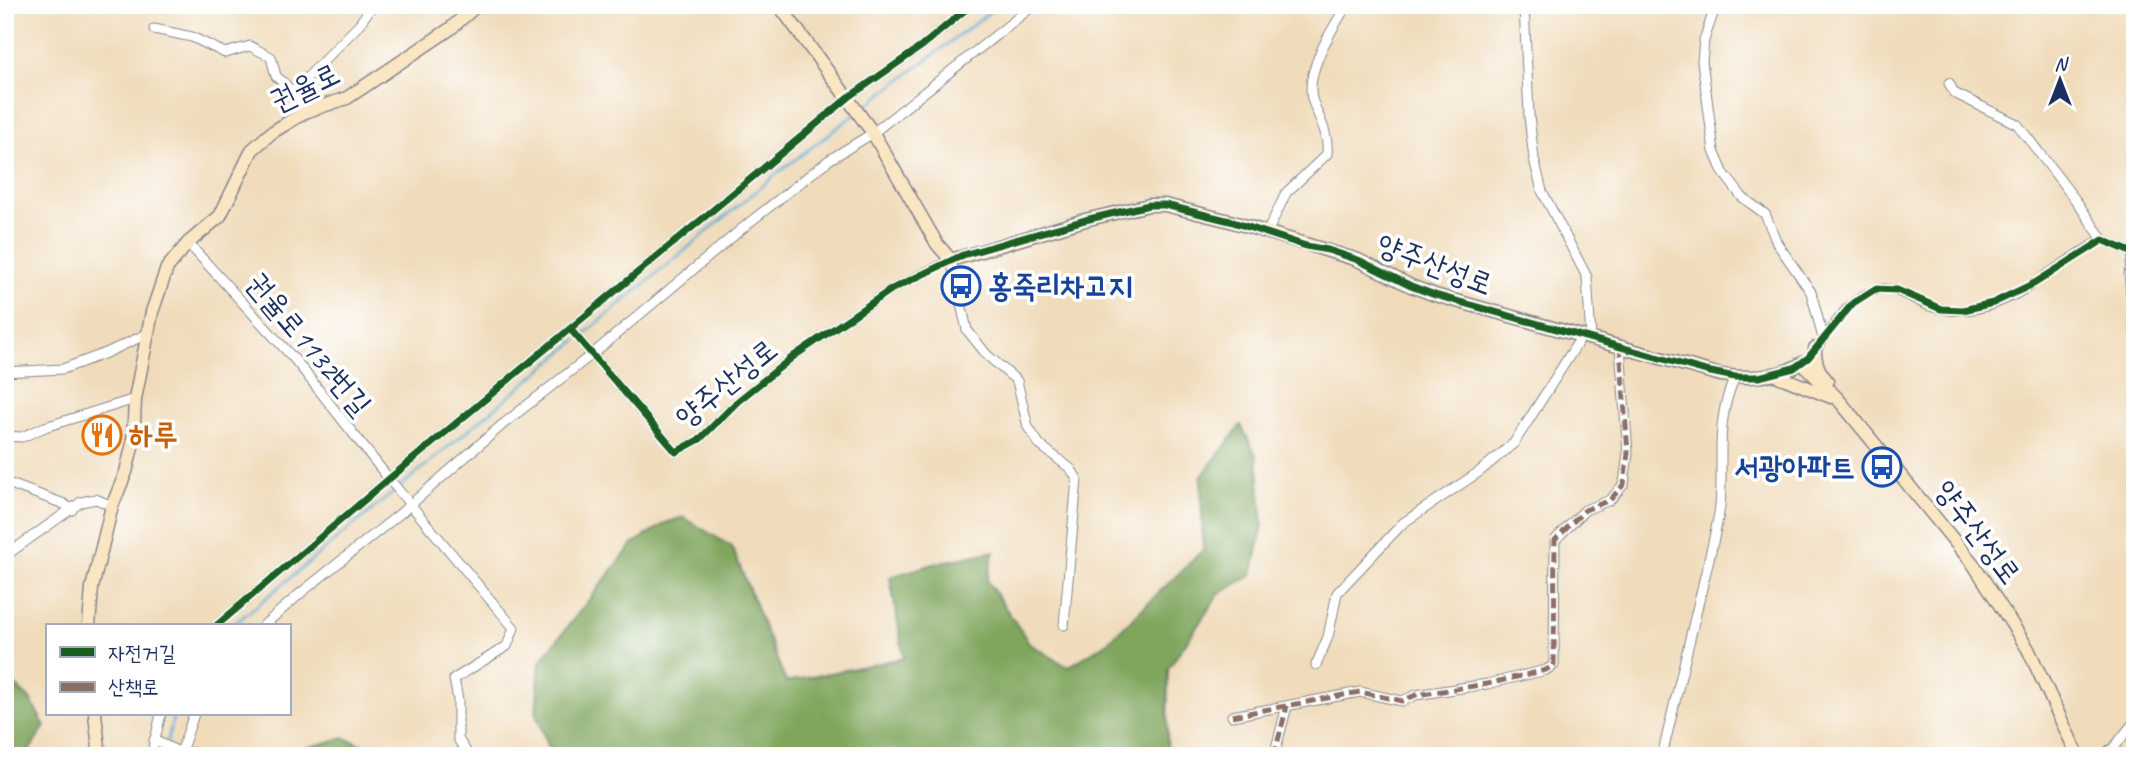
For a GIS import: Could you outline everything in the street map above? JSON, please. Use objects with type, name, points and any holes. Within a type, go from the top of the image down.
[{"type":"street","points":[[293,92],[357,27],[373,5]]},
{"type":"street","name":"권율로","points":[[89,624],[92,588],[112,506],[133,443],[135,399],[147,334],[167,268],[188,243],[220,216],[252,150],[271,133],[305,112],[347,98],[450,29],[477,5]]},
{"type":"street","points":[[779,5],[851,100],[937,244],[951,260],[967,330],[988,355],[1017,381],[1028,427],[1041,445],[1070,469],[1077,480],[1064,625]]},
{"type":"street","points":[[218,624],[389,478],[971,5]]},
{"type":"street","points":[[265,624],[502,425],[593,354],[829,160],[873,133],[1034,5]]},
{"type":"street","points":[[1267,233],[1286,193],[1327,155],[1326,133],[1312,99],[1310,83],[1316,65],[1348,5]]},
{"type":"street","points":[[1316,665],[1328,637],[1337,593],[1403,523],[1479,472],[1514,443],[1587,337],[1587,277],[1542,191],[1534,159],[1529,116],[1524,5]]},
{"type":"street","points":[[1716,5],[1704,40],[1702,61],[1714,152],[1723,172],[1742,197],[1765,214],[1777,243],[1811,292],[1819,343],[1815,360],[1818,371],[1839,399]]},
{"type":"street","points":[[154,29],[192,37],[225,53],[250,46],[271,57],[276,76],[293,92],[305,112]]},
{"type":"street","points":[[1949,83],[1954,93],[2017,124],[2103,240],[2134,251],[2129,289],[2135,332]]},
{"type":"street","name":"양주산성로","points":[[593,354],[676,452],[700,439],[738,401],[794,356],[892,289],[951,260],[1085,220],[1149,205],[1165,205],[1358,260],[1435,295],[1735,377],[1773,374],[1802,363],[1853,303],[1875,289],[1897,290],[1941,309],[1976,308],[2005,299],[2035,283],[2103,240]]},
{"type":"street","name":"권율로1132번길","points":[[188,243],[296,362],[410,502]]},
{"type":"street","points":[[571,330],[593,354]]},
{"type":"street","points":[[5,372],[63,369],[147,334]]},
{"type":"street","points":[[1232,716],[1360,692],[1402,701],[1416,695],[1487,684],[1546,670],[1554,665],[1555,540],[1585,510],[1611,500],[1624,484],[1628,453],[1620,347]]},
{"type":"street","name":"양주산성로","points":[[1802,363],[1839,399],[1986,582],[2034,659],[2079,754]]},
{"type":"street","points":[[1773,374],[1839,399]]},
{"type":"street","points":[[1662,756],[1714,538],[1720,506],[1719,444],[1727,394],[1735,377]]},
{"type":"street","points":[[5,436],[22,437],[45,427],[135,399]]},
{"type":"street","points":[[5,482],[72,510]]},
{"type":"street","points":[[5,556],[81,502],[96,499],[112,506]]},
{"type":"street","points":[[410,502],[514,628],[508,646],[454,679],[458,700],[458,739],[469,756]]},
{"type":"street","points":[[1274,756],[1287,706]]},
{"type":"street","points":[[95,716],[100,756]]},
{"type":"street","points":[[150,756],[160,716]]},
{"type":"street","points":[[181,754],[193,716]]},
{"type":"street","points":[[2108,754],[2135,721]]},
{"type":"street","points":[[154,740],[181,754],[197,753],[201,756]]},
{"type":"green space","points":[[1241,425],[1257,457],[1263,526],[1252,575],[1219,594],[1168,669],[1167,756],[552,756],[536,714],[540,662],[633,544],[666,523],[683,517],[732,547],[786,682],[904,658],[890,577],[994,551],[987,581],[1030,644],[1068,667],[1107,643],[1203,550],[1201,477]]},
{"type":"green space","points":[[5,677],[29,698],[45,726],[26,756],[5,756]]},
{"type":"green space","points":[[344,738],[394,756],[273,756]]},
{"type":"waterway","points":[[862,109],[999,5]]},
{"type":"waterway","points":[[582,336],[779,172],[854,115]]},
{"type":"waterway","points":[[234,624],[577,340]]},
{"type":"waterway","points":[[167,742],[174,716]]},
{"type":"marked path","points":[[1232,716],[1360,692],[1402,701],[1416,695],[1487,684],[1546,670],[1554,665],[1555,540],[1585,510],[1610,500],[1624,484],[1628,453],[1620,347]]},
{"type":"marked path","points":[[1274,756],[1287,706]]},
{"type":"cycle path","points":[[218,624],[849,97],[922,46],[971,5]]},
{"type":"cycle path","points":[[571,330],[676,452],[700,439],[738,401],[794,356],[892,289],[963,255],[1085,220],[1149,205],[1165,205],[1230,221],[1358,260],[1435,295],[1735,377],[1759,377],[1794,368],[1808,358],[1853,303],[1875,289],[1897,290],[1941,309],[1963,310],[1993,303],[2035,283],[2103,240],[2135,254]]},
{"type":"place","name":"홍죽리차고지","points":[[961,286]]},
{"type":"place","name":"하루","points":[[102,435]]},
{"type":"place","name":"서광아파트","points":[[1882,467]]}]
